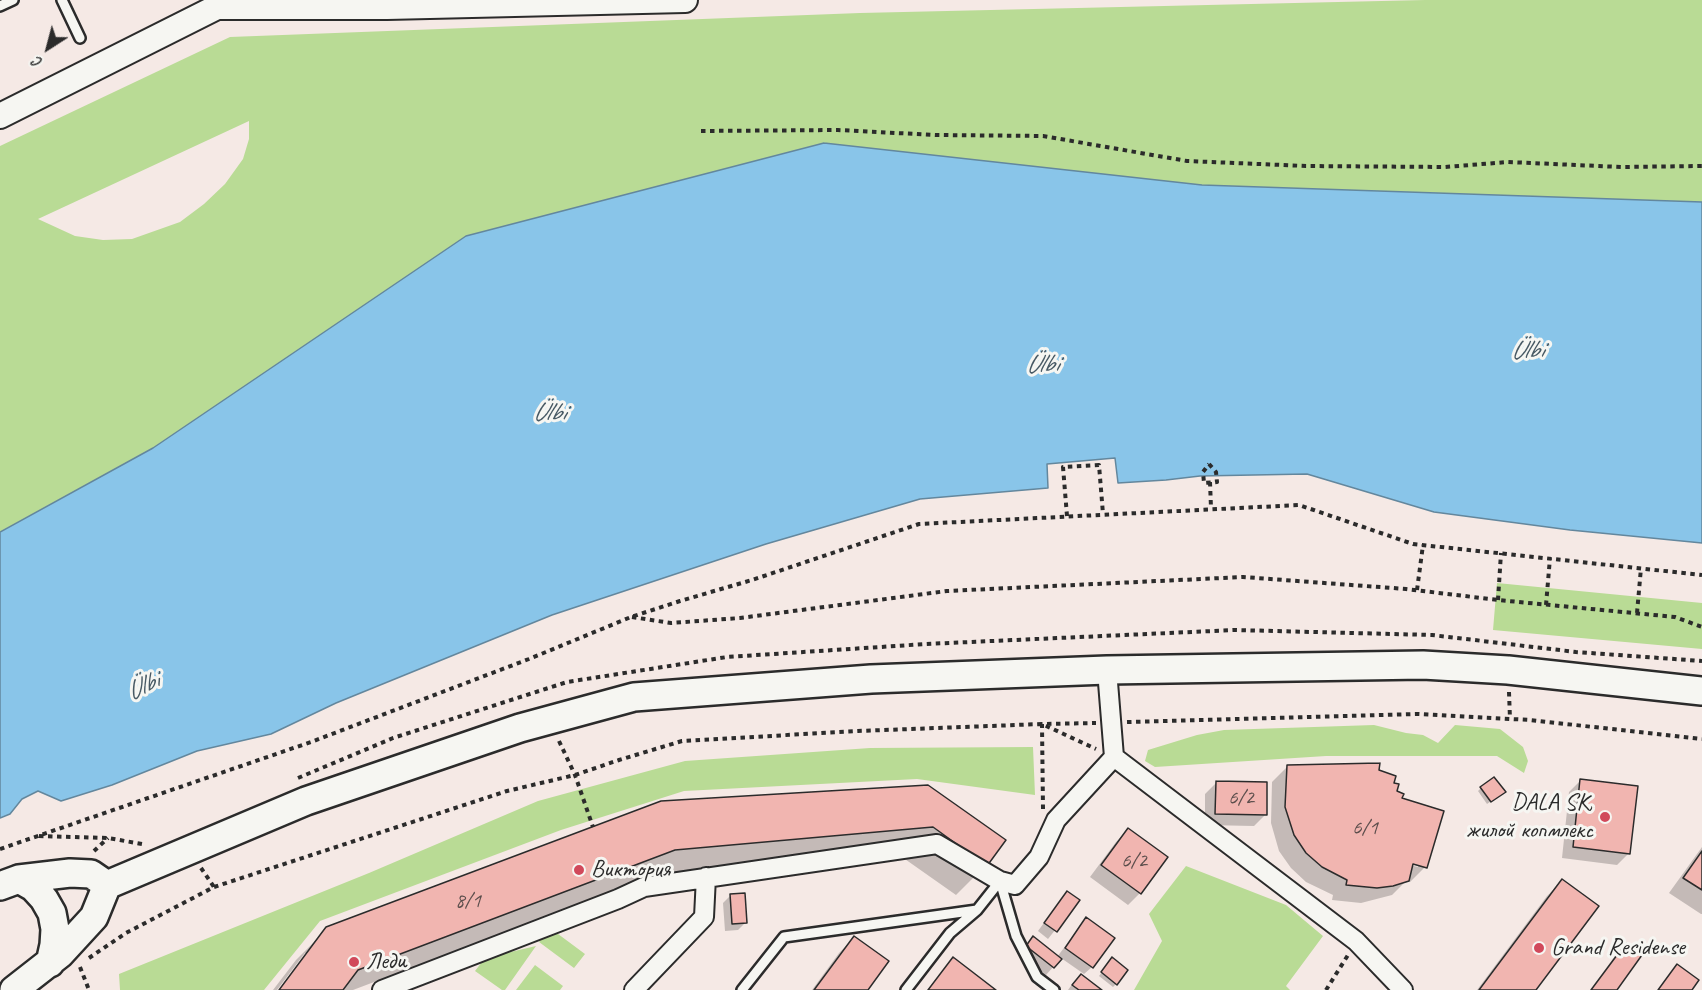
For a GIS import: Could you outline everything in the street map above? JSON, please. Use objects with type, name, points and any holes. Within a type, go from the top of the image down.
[{"type":"main road","points":[[14,990],[50,963],[94,917],[107,885],[306,801],[520,728],[634,697],[871,679],[1107,670],[1423,665],[1508,670],[1702,691]]},
{"type":"main road","points":[[9,883],[70,873],[91,874],[107,885]]},
{"type":"main road","points":[[9,883],[39,893],[52,913],[56,929],[50,963]]},
{"type":"street","points":[[0,116],[216,3],[685,0]]},
{"type":"street","points":[[382,990],[644,887],[937,844],[1000,882],[1015,885],[1039,857],[1056,820],[1114,757],[1107,670]]},
{"type":"street","points":[[1114,757],[1356,941],[1403,990]]},
{"type":"street","points":[[634,990],[704,917],[706,877]]},
{"type":"lane","points":[[0,6],[13,0]]},
{"type":"lane","points":[[62,0],[80,38]]},
{"type":"lane","points":[[906,990],[950,933],[977,910],[1000,882]]},
{"type":"lane","points":[[1000,882],[1016,936],[1037,977],[1054,990]]},
{"type":"lane","points":[[742,990],[784,937],[977,910]]},
{"type":"path","points":[[701,131],[838,130],[935,135],[1043,136],[1187,161],[1306,166],[1445,167],[1508,162],[1621,167],[1702,166]]},
{"type":"path","points":[[1209,464],[1216,472],[1217,482],[1210,482],[1204,483],[1203,472],[1209,464]]},
{"type":"path","points":[[1067,516],[1063,467],[1075,466],[1099,465],[1102,514]]},
{"type":"path","points":[[1210,482],[1211,508]]},
{"type":"path","points":[[0,849],[311,742],[632,617],[919,524],[1299,505],[1413,544],[1702,575]]},
{"type":"path","points":[[1417,590],[1423,545]]},
{"type":"path","points":[[1498,600],[1501,553]]},
{"type":"path","points":[[1546,605],[1550,558]]},
{"type":"path","points":[[1637,613],[1641,568]]},
{"type":"path","points":[[632,617],[671,623],[740,618],[947,591],[1243,577],[1417,590],[1675,617],[1702,627]]},
{"type":"path","points":[[541,690],[593,826]]},
{"type":"path","points":[[100,949],[214,887],[507,791],[575,775],[682,741],[858,730],[1418,714],[1530,720],[1702,739]]},
{"type":"path","points":[[1042,724],[1114,757]]},
{"type":"path","points":[[1042,724],[1042,817]]},
{"type":"path","points":[[35,836],[108,838],[142,844],[151,840]]},
{"type":"path","points":[[1326,990],[1356,941]]},
{"type":"path","points":[[80,966],[89,990]]},
{"type":"green space","points":[[1425,0],[1702,0],[1702,202],[1202,185],[824,143],[153,448],[0,532],[0,146],[230,37],[860,13]],"holes":[[[249,121],[249,139],[243,159],[225,184],[180,222],[132,239],[103,240],[75,236],[38,219]]]},
{"type":"green space","points":[[1497,583],[1702,603],[1702,649],[1493,630]]},
{"type":"green space","points":[[1374,725],[1423,735],[1438,743],[1455,725],[1500,729],[1523,747],[1528,761],[1524,773],[1497,756],[1326,756],[1155,767],[1145,761],[1148,750],[1197,735],[1224,730]]},
{"type":"green space","points":[[1033,747],[1035,795],[917,779],[684,791],[561,830],[320,921],[264,990],[120,990],[119,974],[369,873],[538,801],[685,761],[870,748]]},
{"type":"green space","points":[[1186,866],[1286,905],[1323,936],[1286,986],[1290,990],[1134,990],[1162,941],[1149,914]]},
{"type":"green space","points":[[550,928],[585,954],[574,968],[539,942]]},
{"type":"green space","points":[[536,946],[505,990],[475,971],[485,958]]},
{"type":"green space","points":[[535,965],[563,986],[560,990],[516,990]]},
{"type":"water","name":"Ülbi","points":[[824,143],[1202,185],[1702,202],[1702,543],[1570,530],[1434,512],[1307,474],[1200,476],[1118,483],[1115,458],[1047,464],[1048,488],[920,499],[766,544],[552,615],[336,703],[271,734],[197,751],[112,785],[61,801],[38,791],[22,799],[10,814],[0,818],[0,532],[153,448],[466,236]]},
{"type":"building","points":[[1380,763],[1379,770],[1396,776],[1394,783],[1399,784],[1397,791],[1404,794],[1402,798],[1444,811],[1427,868],[1413,864],[1409,881],[1393,886],[1377,888],[1346,885],[1347,880],[1322,867],[1306,853],[1294,835],[1285,807],[1287,765]]},
{"type":"building","points":[[1494,777],[1506,792],[1491,802],[1480,787]]},
{"type":"building","name":"DALA SK, жилой копмлекс","points":[[1580,779],[1638,786],[1630,854],[1573,847]]},
{"type":"building","points":[[1216,781],[1267,782],[1267,815],[1215,814]]},
{"type":"building","points":[[928,785],[1006,840],[987,866],[933,827],[675,850],[358,970],[343,990],[279,990],[326,927],[661,801]]},
{"type":"building","points":[[1128,828],[1168,857],[1141,894],[1101,865]]},
{"type":"building","points":[[1702,851],[1702,890],[1683,878]]},
{"type":"building","name":"Grand Residense","points":[[1562,879],[1599,906],[1536,990],[1479,990]]},
{"type":"building","points":[[1067,891],[1080,900],[1057,932],[1044,923]]},
{"type":"building","points":[[745,893],[747,923],[732,924],[730,894]]},
{"type":"building","points":[[1086,917],[1115,938],[1093,968],[1065,948]]},
{"type":"building","points":[[854,936],[889,961],[868,990],[814,990]]},
{"type":"building","points":[[1033,936],[1062,959],[1054,968],[1026,946]]},
{"type":"building","points":[[1626,943],[1642,955],[1617,990],[1591,990]]},
{"type":"building","points":[[953,957],[996,990],[928,990]]},
{"type":"building","points":[[1112,957],[1128,970],[1117,985],[1101,972]]},
{"type":"building","points":[[1677,964],[1699,980],[1692,990],[1658,990]]},
{"type":"building","points":[[1081,974],[1102,990],[1079,990],[1072,985]]},
{"type":"place","name":"DALA SK, жилой копмлекс","points":[[1605,817]]},
{"type":"place","name":"Виктория","points":[[579,870]]},
{"type":"place","name":"Grand Residense","points":[[1539,948]]},
{"type":"place","name":"Леди","points":[[354,962]]}]
